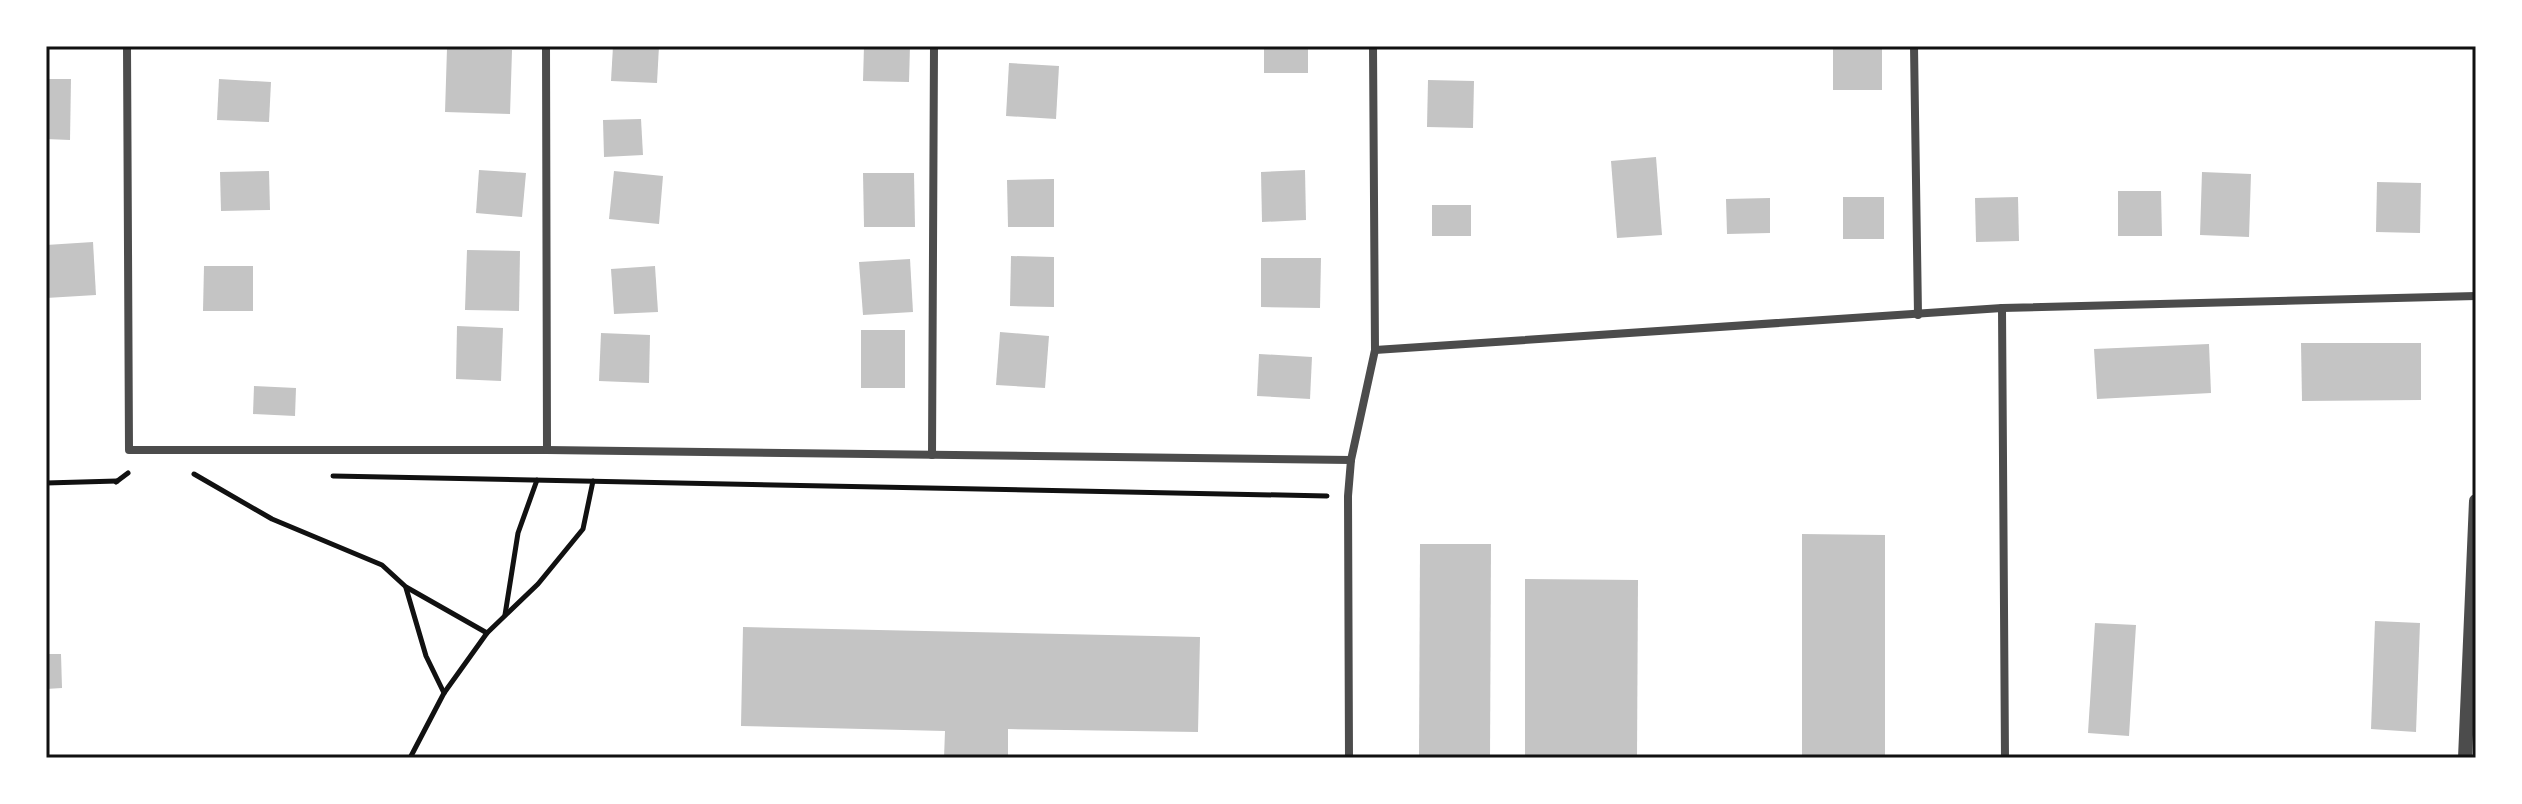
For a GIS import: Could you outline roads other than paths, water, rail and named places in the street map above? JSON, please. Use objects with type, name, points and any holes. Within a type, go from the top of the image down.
[{"type":"street","points":[[127,46],[129,450],[547,450],[1351,460]]},
{"type":"street","points":[[546,46],[547,450]]},
{"type":"street","points":[[932,455],[934,46]]},
{"type":"street","points":[[1349,758],[1348,496],[1351,460],[1375,350],[1373,46]]},
{"type":"street","points":[[1914,46],[1918,315]]},
{"type":"street","points":[[1375,350],[2002,308],[2476,296]]},
{"type":"street","points":[[2002,308],[2005,758]]},
{"type":"street","points":[[2465,758],[2476,501]]}]
